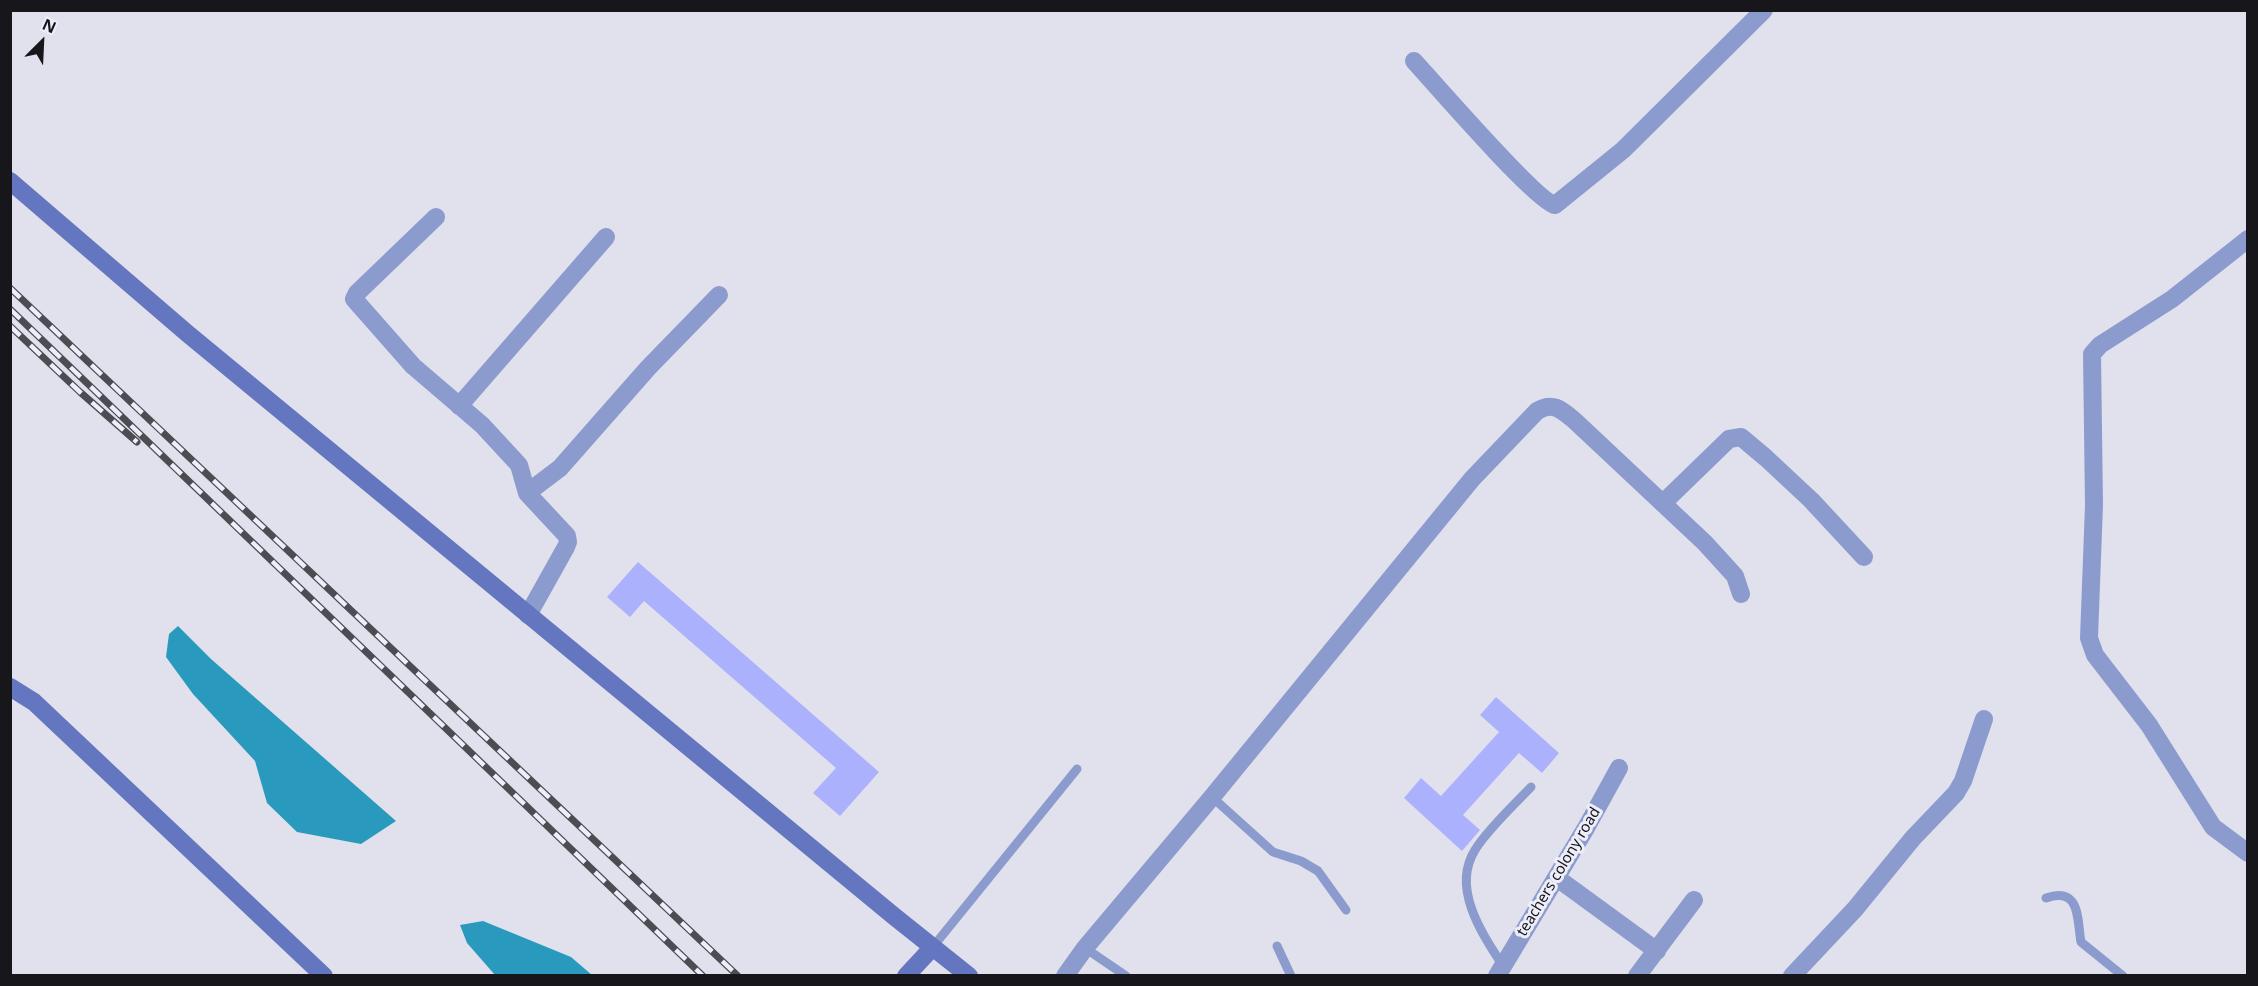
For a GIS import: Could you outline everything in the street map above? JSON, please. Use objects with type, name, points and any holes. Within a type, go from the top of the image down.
[{"type":"main road","points":[[10,181],[188,334],[932,948],[969,975]]},
{"type":"main road","points":[[10,687],[34,702],[324,975]]},
{"type":"main road","points":[[906,975],[932,948]]},
{"type":"street","points":[[1414,61],[1530,186],[1548,202],[1555,205],[1623,150],[1764,10]]},
{"type":"street","points":[[436,217],[357,293],[354,299],[413,366],[482,425],[519,465],[527,493],[563,531],[568,542],[528,615]]},
{"type":"street","points":[[459,406],[606,237]]},
{"type":"street","points":[[2247,238],[2179,294],[2100,345],[2092,354],[2094,506],[2089,638],[2095,655],[2149,725],[2213,827],[2247,853]]},
{"type":"street","points":[[527,493],[560,468],[648,368],[719,295]]},
{"type":"street","points":[[1065,975],[1472,478],[1544,406],[1552,405],[1560,409],[1663,503],[1735,576],[1741,594]]},
{"type":"street","points":[[1663,503],[1729,439],[1741,437],[1811,500],[1864,557]]},
{"type":"street","points":[[1792,975],[1855,909],[1913,838],[1956,793],[1963,781],[1984,719]]},
{"type":"street","name":"teachers colony road","points":[[1500,971],[1557,878],[1619,768]]},
{"type":"street","points":[[1557,878],[1657,951]]},
{"type":"street","points":[[1636,975],[1657,951],[1694,900]]},
{"type":"lane","points":[[932,948],[1077,769]]},
{"type":"lane","points":[[1500,971],[1467,896],[1469,861],[1476,848],[1531,787]]},
{"type":"lane","points":[[1212,797],[1273,852],[1301,861],[1318,871],[1346,910]]},
{"type":"lane","points":[[2046,898],[2060,895],[2071,901],[2078,912],[2081,942],[2123,975]]},
{"type":"lane","points":[[1277,946],[1291,975]]},
{"type":"lane","points":[[1085,948],[1126,975]]},
{"type":"water","points":[[178,626],[211,659],[396,821],[361,844],[297,832],[267,803],[255,761],[193,694],[166,657],[169,634]]},
{"type":"water","points":[[483,921],[571,957],[592,975],[495,975],[467,943],[460,925]]},
{"type":"building","points":[[638,562],[879,772],[840,816],[813,793],[836,768],[644,601],[630,617],[607,597]]},
{"type":"building","points":[[1496,697],[1559,753],[1542,773],[1519,753],[1463,815],[1480,830],[1462,851],[1404,798],[1421,778],[1441,796],[1499,732],[1480,715]]},
{"type":"railway","points":[[10,288],[738,976]]},
{"type":"railway","points":[[10,309],[703,976]]},
{"type":"railway","points":[[10,326],[137,442]]}]
